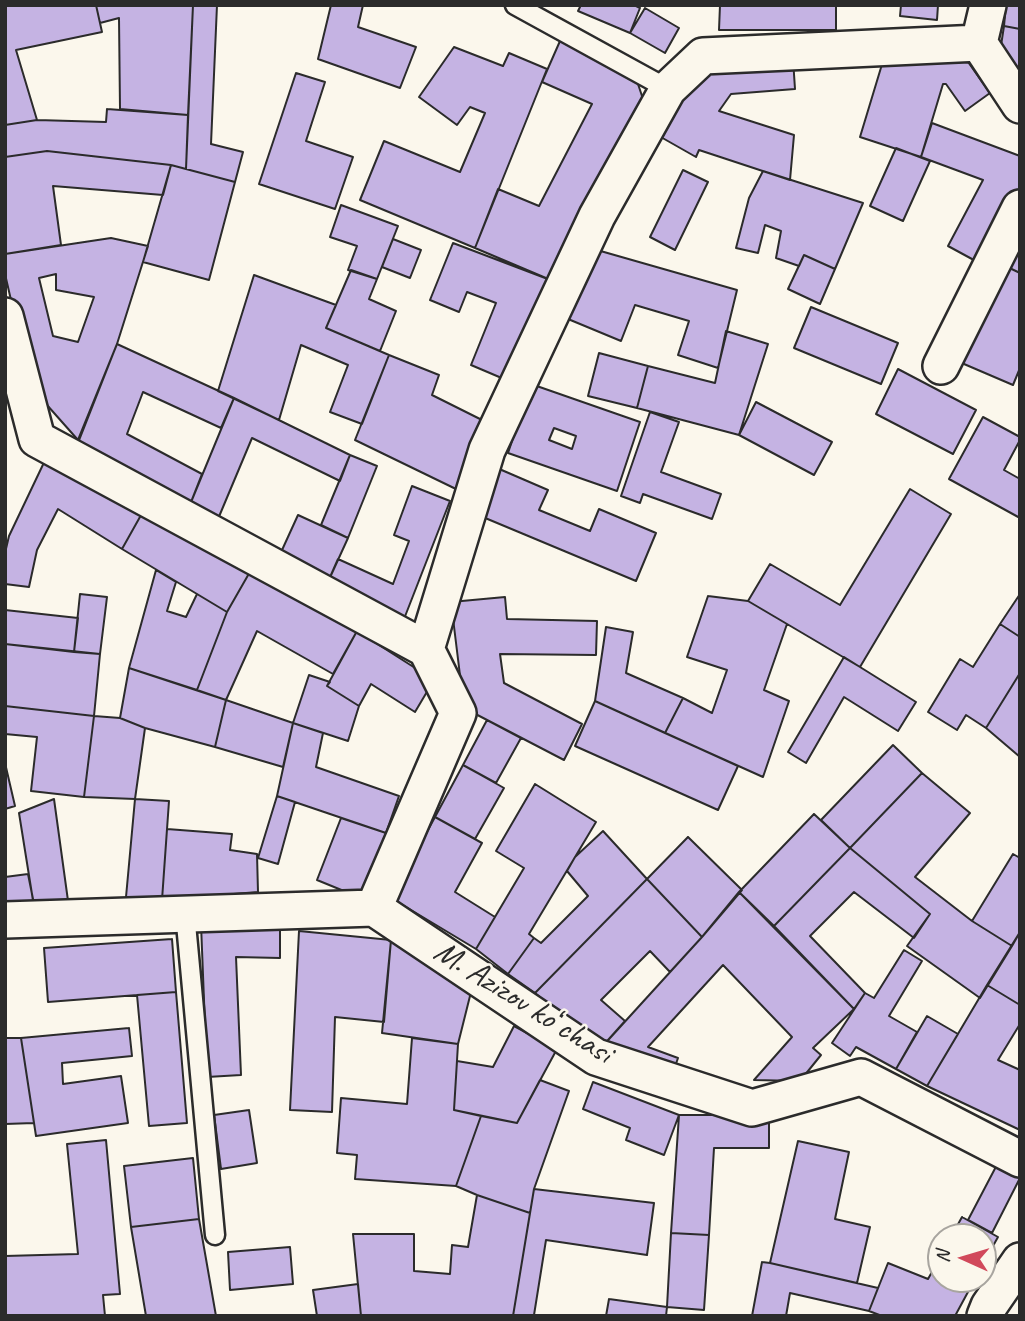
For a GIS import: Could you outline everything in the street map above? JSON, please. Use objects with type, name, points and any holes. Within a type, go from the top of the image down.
[{"type":"street","points":[[988,5],[979,43],[1020,105]]},
{"type":"street","points":[[426,649],[487,450],[597,216],[668,89],[703,57],[979,43]]},
{"type":"street","points":[[941,366],[1020,208]]},
{"type":"street","points":[[5,316],[37,439],[426,649],[458,713],[374,908],[5,920]]},
{"type":"street","name":"M. Azizov koʻchasi","points":[[374,908],[596,1057],[752,1108],[861,1077],[1020,1159]]},
{"type":"street","points":[[985,1316],[1020,1261]]},
{"type":"lane","points":[[514,5],[668,89]]},
{"type":"lane","points":[[185,913],[215,1235]]},
{"type":"building","points":[[5,5],[96,5],[102,32],[16,50],[37,120],[5,125]]},
{"type":"building","points":[[96,5],[193,5],[188,115],[120,109],[119,18],[100,23]]},
{"type":"building","points":[[193,5],[217,5],[211,144],[243,152],[235,182],[186,169]]},
{"type":"building","points":[[331,5],[363,5],[358,27],[416,47],[400,88],[318,59]]},
{"type":"building","points":[[581,5],[634,5],[640,8],[630,33],[578,11]]},
{"type":"building","points":[[720,5],[836,5],[836,30],[719,30]]},
{"type":"building","points":[[901,5],[938,5],[937,20],[900,16]]},
{"type":"building","points":[[1006,5],[1020,5],[1020,29],[1004,26]]},
{"type":"building","points":[[645,8],[679,28],[665,53],[630,33]]},
{"type":"building","points":[[1004,26],[1020,29],[1020,68],[998,65]]},
{"type":"building","points":[[560,41],[635,75],[645,105],[553,281],[475,248],[498,189],[539,206],[592,104],[542,82]]},
{"type":"building","points":[[454,47],[503,66],[509,53],[547,69],[475,248],[360,200],[384,141],[460,172],[485,113],[470,107],[457,125],[419,97]]},
{"type":"building","points":[[961,52],[990,93],[965,111],[946,84],[943,84],[921,157],[860,137],[883,61]]},
{"type":"building","points":[[793,59],[795,89],[731,94],[719,111],[794,135],[790,180],[699,150],[696,157],[659,136],[684,93],[704,76],[724,66]]},
{"type":"building","points":[[296,73],[325,82],[306,141],[353,157],[335,209],[259,184]]},
{"type":"building","points":[[107,109],[188,115],[186,169],[47,151],[5,157],[5,125],[37,120],[106,122]]},
{"type":"building","points":[[932,123],[1020,156],[1020,198],[983,265],[948,246],[983,180],[921,157]]},
{"type":"building","points":[[896,148],[930,161],[903,221],[870,206]]},
{"type":"building","points":[[47,151],[171,165],[163,195],[53,186],[61,245],[5,254],[5,157]]},
{"type":"building","points":[[171,165],[235,182],[209,280],[143,262]]},
{"type":"building","points":[[683,170],[708,182],[675,250],[650,237]]},
{"type":"building","points":[[763,171],[863,203],[835,269],[804,255],[799,266],[776,258],[781,231],[765,225],[758,253],[736,248],[749,198]]},
{"type":"building","points":[[341,205],[398,226],[377,279],[348,270],[357,246],[330,237]]},
{"type":"building","points":[[1020,223],[1020,273],[999,263]]},
{"type":"building","points":[[111,238],[148,246],[117,344],[78,440],[31,387],[5,274],[5,254]],"holes":[[[56,274],[56,290],[94,297],[78,342],[53,336],[39,278]]]},
{"type":"building","points":[[393,239],[421,250],[410,278],[382,267]]},
{"type":"building","points":[[453,243],[553,281],[511,382],[471,365],[496,303],[467,292],[459,312],[430,300]]},
{"type":"building","points":[[597,250],[737,290],[718,368],[678,355],[689,321],[635,305],[621,341],[568,319]]},
{"type":"building","points":[[804,255],[835,269],[820,304],[788,289]]},
{"type":"building","points":[[999,263],[1020,273],[1020,368],[1013,385],[957,361]]},
{"type":"building","points":[[351,270],[377,279],[369,299],[396,311],[380,351],[326,328]]},
{"type":"building","points":[[254,275],[336,305],[326,328],[389,355],[362,424],[330,412],[348,365],[301,345],[279,420],[218,391]]},
{"type":"building","points":[[811,307],[898,343],[881,384],[794,348]]},
{"type":"building","points":[[726,331],[768,344],[739,435],[637,408],[648,366],[715,383]]},
{"type":"building","points":[[117,344],[234,398],[221,428],[143,392],[127,434],[202,474],[189,507],[76,448]]},
{"type":"building","points":[[599,353],[648,366],[637,408],[588,396]]},
{"type":"building","points":[[389,355],[439,375],[432,395],[490,424],[458,490],[355,440]]},
{"type":"building","points":[[898,369],[976,410],[953,454],[876,414]]},
{"type":"building","points":[[531,384],[640,422],[617,491],[508,453]],"holes":[[[554,428],[576,436],[572,449],[549,440]]]},
{"type":"building","points":[[234,398],[350,455],[340,481],[252,438],[218,519],[189,507]]},
{"type":"building","points":[[756,402],[832,442],[814,475],[739,435]]},
{"type":"building","points":[[650,412],[679,422],[661,472],[721,494],[712,519],[643,494],[640,503],[621,496]]},
{"type":"building","points":[[983,417],[1020,437],[1004,470],[1020,479],[1020,518],[949,479]]},
{"type":"building","points":[[49,452],[145,508],[122,549],[58,509],[37,550],[29,587],[5,584],[5,553],[9,536]]},
{"type":"building","points":[[350,455],[377,466],[348,538],[321,525]]},
{"type":"building","points":[[497,468],[548,490],[539,510],[590,531],[599,509],[656,533],[636,581],[478,515]]},
{"type":"building","points":[[412,486],[450,501],[404,619],[327,584],[338,559],[393,584],[409,541],[394,535]]},
{"type":"building","points":[[910,489],[951,514],[860,667],[748,601],[770,564],[840,605]]},
{"type":"building","points":[[145,508],[251,570],[227,612],[122,549]]},
{"type":"building","points":[[298,515],[348,538],[327,584],[277,561]]},
{"type":"building","points":[[156,570],[176,582],[167,611],[186,617],[197,594],[227,612],[197,690],[129,668]]},
{"type":"building","points":[[251,570],[357,631],[333,674],[257,631],[226,700],[197,690],[227,612]]},
{"type":"building","points":[[80,594],[107,597],[100,654],[74,652]]},
{"type":"building","points":[[1020,594],[1020,637],[1000,624]]},
{"type":"building","points":[[708,596],[748,601],[787,624],[764,690],[789,701],[763,777],[665,733],[683,698],[712,713],[727,670],[687,657]]},
{"type":"building","points":[[505,597],[507,619],[597,621],[596,655],[500,654],[504,683],[582,724],[564,760],[464,708],[451,602]]},
{"type":"building","points":[[5,610],[78,618],[74,652],[5,644]]},
{"type":"building","points":[[1000,624],[1020,637],[1020,673],[986,728],[966,715],[957,730],[928,712],[960,659],[973,667]]},
{"type":"building","points":[[606,627],[633,632],[626,673],[683,698],[665,733],[595,701]]},
{"type":"building","points":[[357,631],[434,680],[415,712],[371,684],[359,706],[327,686]]},
{"type":"building","points":[[5,644],[100,654],[94,716],[5,706]]},
{"type":"building","points":[[844,657],[916,702],[898,731],[844,697],[806,763],[788,752]]},
{"type":"building","points":[[129,668],[226,700],[215,747],[145,728],[120,718]]},
{"type":"building","points":[[1020,673],[1020,757],[986,728]]},
{"type":"building","points":[[309,675],[330,682],[327,686],[359,706],[348,741],[293,723]]},
{"type":"building","points":[[226,700],[293,723],[283,767],[215,747]]},
{"type":"building","points":[[595,701],[738,766],[718,810],[575,746]]},
{"type":"building","points":[[5,706],[94,716],[84,797],[31,791],[37,737],[5,734]]},
{"type":"building","points":[[94,716],[120,718],[145,728],[135,799],[84,797]]},
{"type":"building","points":[[487,720],[521,738],[496,783],[463,765]]},
{"type":"building","points":[[293,723],[323,733],[316,767],[399,796],[386,833],[277,796]]},
{"type":"building","points":[[893,745],[922,773],[850,848],[821,820]]},
{"type":"building","points":[[5,763],[15,806],[5,809]]},
{"type":"building","points":[[463,765],[504,788],[475,839],[435,817]]},
{"type":"building","points":[[922,773],[970,813],[915,877],[972,921],[1012,946],[980,998],[907,946],[930,914],[850,848]]},
{"type":"building","points":[[535,784],[596,822],[529,934],[534,938],[508,974],[476,949],[524,868],[496,851]]},
{"type":"building","points":[[277,796],[295,802],[278,864],[258,858]]},
{"type":"building","points":[[54,799],[69,908],[35,913],[19,813]]},
{"type":"building","points":[[135,799],[169,801],[162,900],[126,897]]},
{"type":"building","points":[[814,814],[850,848],[774,926],[739,892]]},
{"type":"building","points":[[435,817],[482,843],[455,892],[495,917],[476,949],[391,898]]},
{"type":"building","points":[[341,818],[386,833],[361,898],[317,880]]},
{"type":"building","points":[[167,829],[232,834],[230,850],[257,854],[258,892],[162,900]]},
{"type":"building","points":[[603,831],[647,879],[535,993],[508,974],[534,938],[541,943],[588,896],[567,871],[575,857]]},
{"type":"building","points":[[688,837],[742,890],[702,937],[647,879]]},
{"type":"building","points":[[850,848],[930,914],[914,938],[854,892],[810,936],[865,993],[854,1009],[774,926]]},
{"type":"building","points":[[1013,854],[1020,858],[1020,932],[1012,946],[972,921]]},
{"type":"building","points":[[28,874],[34,904],[5,908],[5,877]]},
{"type":"building","points":[[647,879],[702,937],[670,972],[650,951],[601,1000],[625,1021],[600,1049],[535,993]]},
{"type":"building","points":[[739,892],[854,1009],[813,1048],[821,1055],[800,1081],[754,1080],[792,1037],[723,965],[648,1047],[678,1058],[671,1078],[600,1049],[702,937]]},
{"type":"building","points":[[201,924],[280,924],[280,958],[236,957],[241,1075],[207,1077]]},
{"type":"building","points":[[299,931],[391,940],[384,1022],[335,1017],[332,1112],[290,1110]]},
{"type":"building","points":[[1020,932],[1020,1005],[987,985]]},
{"type":"building","points":[[172,939],[176,992],[48,1002],[44,948]]},
{"type":"building","points":[[391,940],[474,980],[458,1044],[382,1033]]},
{"type":"building","points":[[904,950],[922,961],[889,1016],[917,1032],[896,1069],[856,1047],[850,1056],[832,1043],[865,993],[874,998]]},
{"type":"building","points":[[987,985],[1020,1005],[1020,1024],[998,1060],[1020,1070],[1020,1130],[927,1086]]},
{"type":"building","points":[[176,992],[187,1123],[149,1126],[137,995]]},
{"type":"building","points":[[927,1016],[958,1034],[927,1086],[896,1069]]},
{"type":"building","points":[[514,1026],[557,1049],[517,1123],[454,1110],[457,1061],[493,1067]]},
{"type":"building","points":[[129,1028],[132,1056],[62,1063],[63,1084],[121,1076],[128,1123],[36,1136],[21,1038]]},
{"type":"building","points":[[5,1038],[21,1038],[34,1123],[5,1124]]},
{"type":"building","points":[[412,1038],[458,1044],[454,1110],[481,1116],[456,1186],[355,1179],[357,1155],[337,1153],[341,1098],[407,1104]]},
{"type":"building","points":[[540,1080],[569,1091],[534,1189],[530,1213],[456,1186],[481,1116],[517,1123]]},
{"type":"building","points":[[593,1082],[679,1115],[664,1155],[626,1140],[630,1128],[583,1109]]},
{"type":"building","points":[[249,1110],[257,1163],[221,1169],[214,1115]]},
{"type":"building","points":[[679,1115],[769,1115],[769,1148],[714,1148],[709,1235],[671,1233]]},
{"type":"building","points":[[106,1140],[120,1294],[103,1295],[105,1316],[5,1316],[5,1256],[78,1254],[67,1144]]},
{"type":"building","points":[[798,1141],[849,1152],[835,1219],[870,1227],[857,1283],[770,1263]]},
{"type":"building","points":[[193,1158],[199,1219],[131,1227],[124,1166]]},
{"type":"building","points":[[1000,1159],[1020,1169],[1020,1178],[997,1223],[974,1223],[968,1220]]},
{"type":"building","points":[[534,1189],[654,1203],[647,1255],[546,1240],[534,1315],[539,1316],[513,1316]]},
{"type":"building","points":[[477,1195],[530,1213],[513,1316],[361,1316],[353,1234],[414,1234],[414,1271],[450,1274],[452,1245],[468,1247]]},
{"type":"building","points":[[962,1217],[973,1223],[959,1223]]},
{"type":"building","points":[[199,1219],[216,1316],[146,1316],[131,1227]]},
{"type":"building","points":[[671,1233],[709,1235],[704,1310],[667,1307]]},
{"type":"building","points":[[290,1247],[293,1284],[230,1290],[228,1252]]},
{"type":"building","points":[[762,1262],[878,1288],[869,1311],[790,1293],[786,1316],[752,1316]]},
{"type":"building","points":[[888,1263],[927,1279],[927,1293],[967,1293],[955,1316],[882,1316],[869,1311]]},
{"type":"building","points":[[358,1284],[361,1316],[317,1316],[313,1290]]},
{"type":"building","points":[[609,1299],[667,1307],[666,1316],[606,1316]]}]
